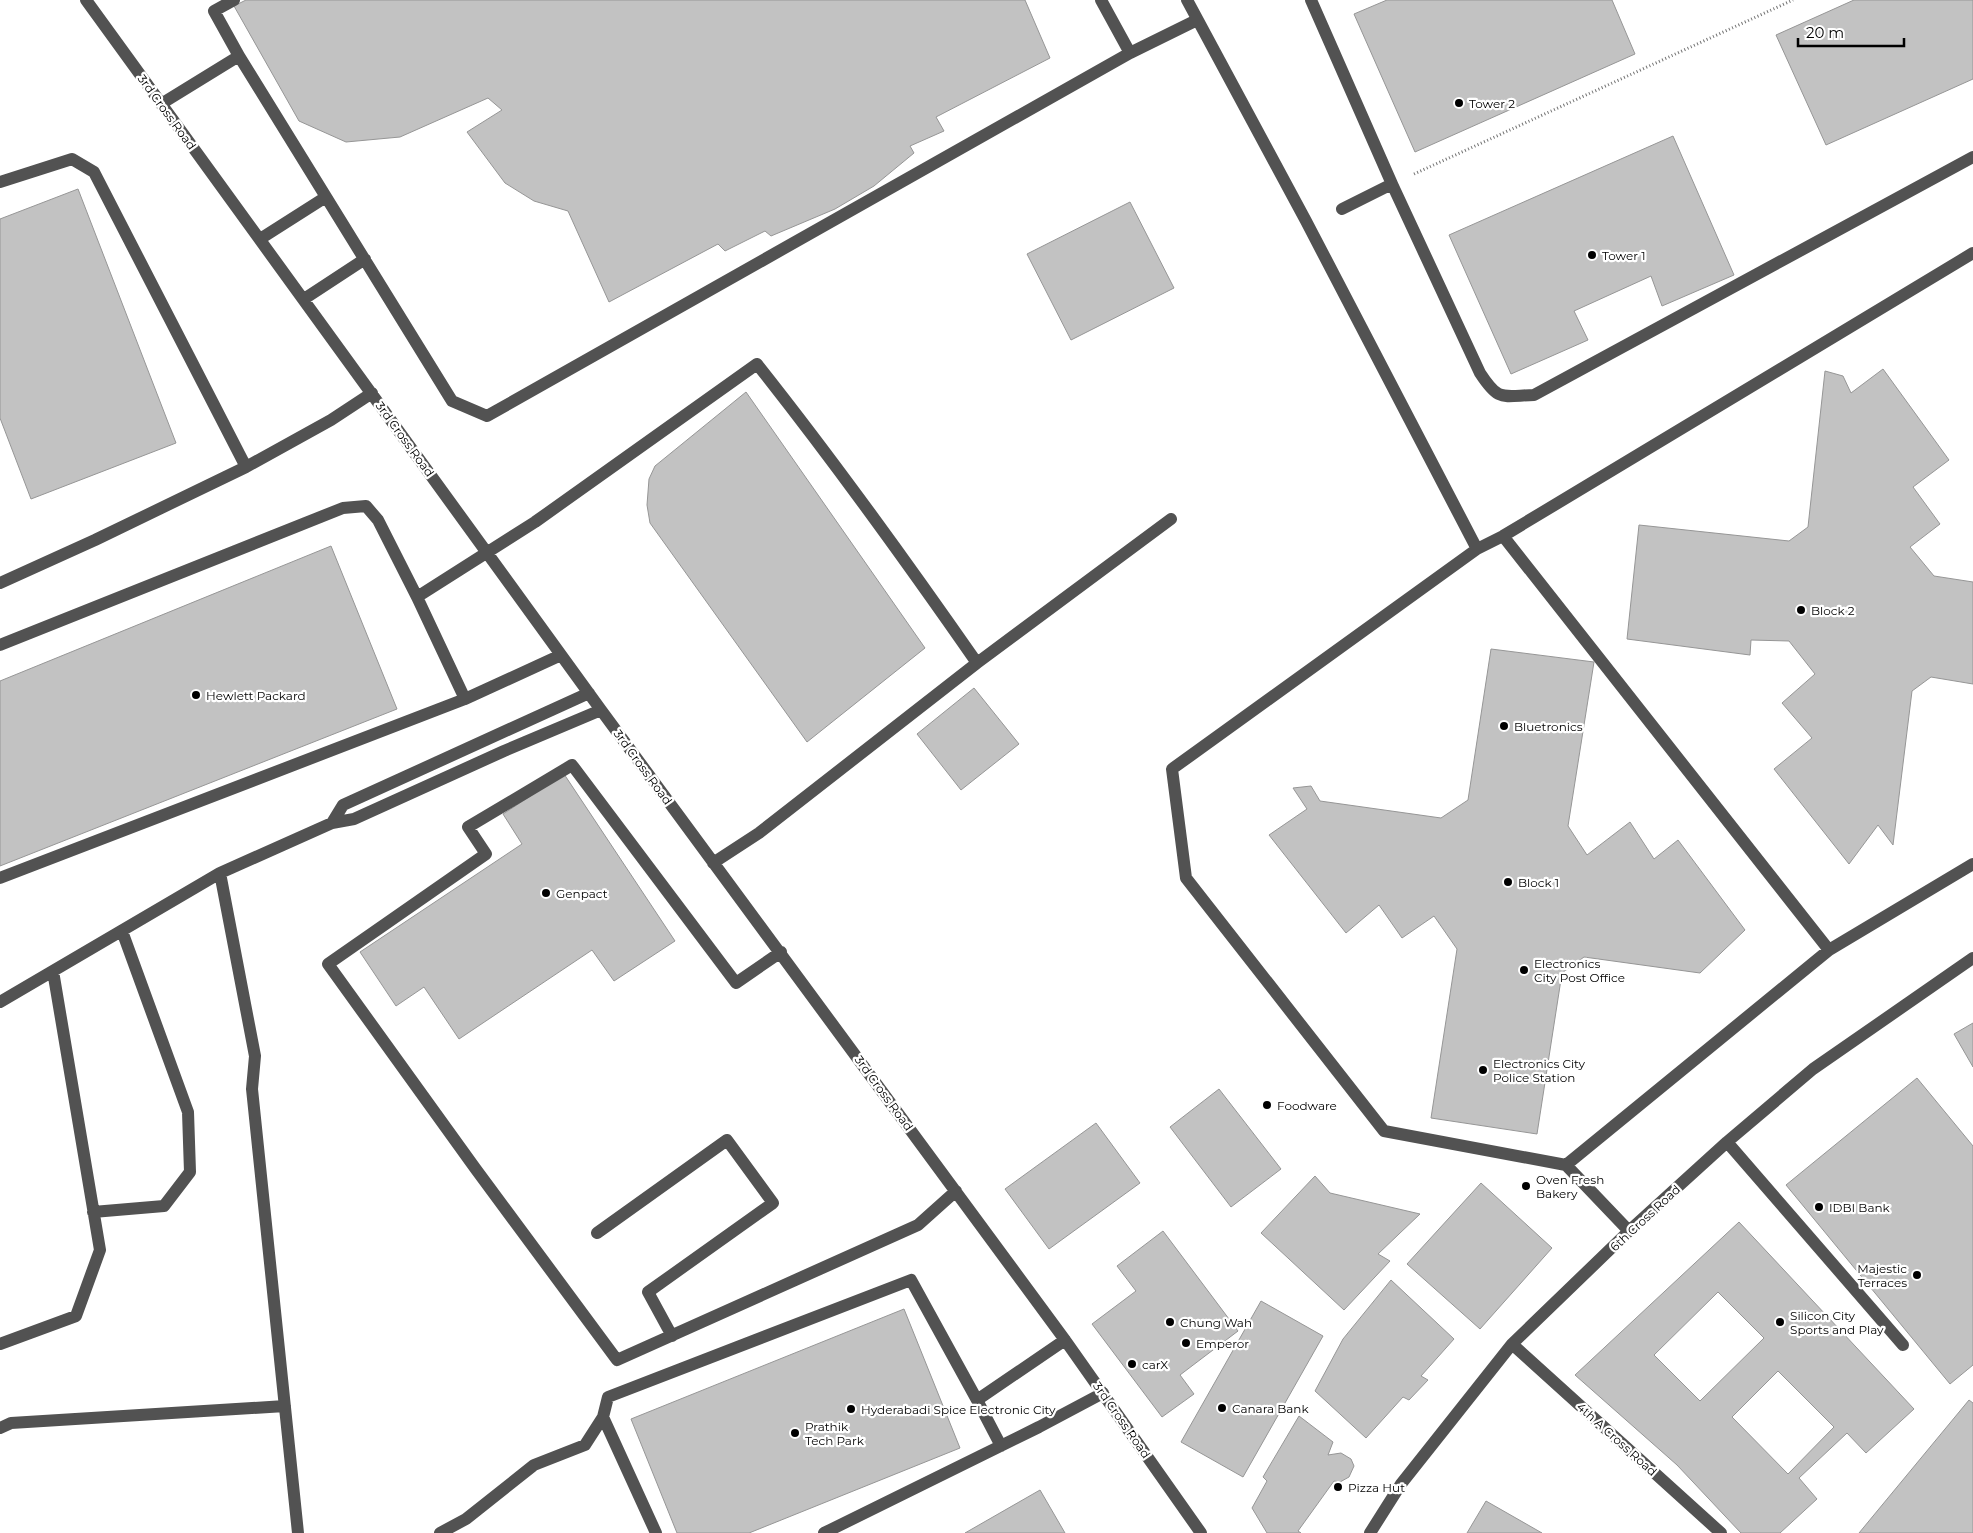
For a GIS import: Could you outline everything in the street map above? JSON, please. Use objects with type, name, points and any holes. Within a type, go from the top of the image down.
[{"type":"street","name":"3rd Cross Road","points":[[86,0],[601,710],[1065,1340],[1201,1533]]},
{"type":"street","points":[[234,0],[214,11],[239,56],[452,401],[487,416],[1130,53],[1197,20]]},
{"type":"street","points":[[1100,0],[1130,53]]},
{"type":"street","points":[[1187,0],[1306,221],[1477,549]]},
{"type":"street","points":[[1311,0],[1392,184],[1480,373],[1492,391],[1503,396],[1534,395],[1973,157]]},
{"type":"street","points":[[161,104],[239,56]]},
{"type":"street","points":[[0,182],[72,159],[94,172],[246,467]]},
{"type":"street","points":[[1342,209],[1392,184]]},
{"type":"street","points":[[260,239],[326,197]]},
{"type":"street","points":[[1629,1232],[1566,1165],[1384,1131],[1186,878],[1172,770],[1477,549],[1503,536],[1973,253]]},
{"type":"street","points":[[304,299],[364,259]]},
{"type":"street","points":[[418,597],[488,554],[543,517],[757,364],[818,441],[904,557],[978,663]]},
{"type":"street","points":[[0,583],[246,467],[331,420],[372,393]]},
{"type":"street","points":[[0,646],[343,508],[366,506],[378,520],[418,597],[465,699]]},
{"type":"street","points":[[713,863],[759,833],[978,663],[1171,519]]},
{"type":"street","points":[[1503,536],[1829,950]]},
{"type":"street","points":[[0,878],[465,699],[561,655]]},
{"type":"street","points":[[332,823],[343,805],[589,693]]},
{"type":"street","points":[[0,1002],[220,873],[332,823],[354,819],[504,751],[601,710]]},
{"type":"street","points":[[781,952],[736,983],[572,764],[468,827],[486,854],[328,964],[475,1168],[617,1360],[918,1225],[956,1191]]},
{"type":"street","points":[[1566,1165],[1829,950],[1973,864]]},
{"type":"street","points":[[220,873],[255,1056],[252,1089],[298,1533]]},
{"type":"street","points":[[93,1212],[164,1206],[190,1172],[188,1112],[122,931]]},
{"type":"street","name":"6th Cross Road","points":[[1370,1533],[1401,1484],[1512,1344],[1629,1232],[1727,1142],[1813,1069],[1973,958]]},
{"type":"street","points":[[0,1344],[76,1316],[100,1250],[53,971]]},
{"type":"street","points":[[597,1233],[727,1140],[773,1203],[648,1292],[672,1336]]},
{"type":"street","points":[[1727,1142],[1903,1345]]},
{"type":"street","points":[[440,1533],[466,1520],[534,1465],[585,1445],[602,1417],[608,1397],[911,1280],[1001,1446]]},
{"type":"street","points":[[977,1400],[1065,1340]]},
{"type":"street","name":"4th A Cross Road","points":[[1512,1344],[1721,1533]]},
{"type":"street","points":[[824,1533],[1001,1446],[1103,1393]]},
{"type":"street","points":[[0,1428],[11,1423],[285,1406]]},
{"type":"street","points":[[602,1417],[656,1533]]},
{"type":"path","points":[[1392,184],[1793,0]]},
{"type":"building","points":[[246,0],[1025,0],[1050,58],[936,117],[944,131],[910,146],[914,153],[874,186],[835,209],[771,236],[765,231],[725,251],[718,244],[609,302],[568,211],[534,201],[505,183],[467,132],[502,110],[488,98],[400,137],[346,142],[299,121],[234,6]]},
{"type":"building","name":"Tower 2","points":[[1387,0],[1612,0],[1635,54],[1415,152],[1354,14]]},
{"type":"building","points":[[1854,0],[1973,0],[1973,79],[1826,145],[1776,35]]},
{"type":"building","name":"Tower 1","points":[[1673,136],[1734,275],[1662,306],[1651,276],[1574,311],[1588,340],[1511,374],[1449,235]]},
{"type":"building","points":[[78,189],[176,443],[31,499],[0,418],[0,219]]},
{"type":"building","points":[[1130,202],[1174,288],[1071,340],[1027,254]]},
{"type":"building","name":"Block 2","points":[[1883,369],[1949,460],[1913,487],[1940,524],[1910,547],[1934,576],[1973,582],[1973,684],[1931,677],[1912,691],[1893,845],[1878,825],[1849,864],[1774,769],[1812,738],[1782,703],[1815,674],[1789,641],[1751,640],[1750,655],[1627,639],[1639,525],[1789,541],[1808,527],[1825,371],[1843,376],[1851,393]]},
{"type":"building","points":[[746,392],[925,648],[807,742],[650,523],[647,505],[649,479],[655,466]]},
{"type":"building","name":"Hewlett Packard","points":[[331,546],[397,709],[0,866],[0,681]]},
{"type":"building","name":"Block 1","points":[[1491,649],[1594,662],[1568,826],[1587,855],[1630,822],[1654,859],[1678,840],[1745,930],[1700,973],[1584,957],[1562,973],[1537,1134],[1431,1118],[1457,949],[1434,916],[1402,938],[1379,905],[1346,933],[1269,835],[1307,809],[1293,788],[1311,786],[1320,801],[1441,818],[1468,800]]},
{"type":"building","points":[[974,688],[1019,744],[961,790],[917,734]]},
{"type":"building","name":"Genpact","points":[[564,774],[675,941],[614,981],[592,950],[459,1039],[424,987],[396,1006],[360,952],[522,844],[503,814]]},
{"type":"building","points":[[1973,1023],[1973,1067],[1954,1034]]},
{"type":"building","name":"Majestic Terraces","points":[[1917,1078],[1973,1146],[1973,1365],[1950,1384],[1786,1185]]},
{"type":"building","points":[[1219,1089],[1281,1169],[1231,1207],[1170,1127]]},
{"type":"building","points":[[1096,1123],[1140,1183],[1049,1249],[1005,1189]]},
{"type":"building","points":[[1315,1176],[1330,1193],[1420,1214],[1378,1254],[1390,1261],[1344,1310],[1261,1233]]},
{"type":"building","points":[[1481,1183],[1552,1248],[1480,1329],[1407,1264]]},
{"type":"building","points":[[1739,1222],[1914,1409],[1866,1453],[1847,1433],[1799,1478],[1817,1499],[1780,1533],[1741,1533],[1677,1465],[1575,1375]],"holes":[[[1718,1292],[1764,1338],[1700,1401],[1654,1355]],[[1778,1371],[1834,1427],[1788,1474],[1732,1417]]]},
{"type":"building","points":[[1163,1231],[1238,1331],[1180,1375],[1194,1394],[1162,1417],[1092,1324],[1136,1291],[1117,1266]]},
{"type":"building","points":[[1391,1280],[1454,1339],[1421,1376],[1428,1380],[1409,1400],[1403,1397],[1366,1438],[1315,1391],[1343,1339]]},
{"type":"building","points":[[1261,1301],[1323,1336],[1243,1477],[1181,1442]]},
{"type":"building","name":"Prathik Tech Park","points":[[904,1309],[960,1448],[749,1533],[677,1533],[631,1419]]},
{"type":"building","points":[[1969,1400],[1973,1403],[1973,1533],[1859,1533]]},
{"type":"building","points":[[1299,1416],[1333,1442],[1328,1455],[1341,1453],[1351,1459],[1354,1466],[1349,1477],[1340,1482],[1334,1481],[1298,1531],[1301,1533],[1267,1533],[1252,1508],[1267,1481],[1263,1477]]},
{"type":"building","points":[[1040,1490],[1065,1533],[965,1533]]},
{"type":"building","points":[[1486,1501],[1542,1533],[1467,1533]]},
{"type":"place","name":"Tower 2","points":[[1459,103]]},
{"type":"place","name":"Tower 1","points":[[1592,255]]},
{"type":"place","name":"Block 2","points":[[1801,610]]},
{"type":"place","name":"Hewlett Packard","points":[[196,695]]},
{"type":"place","name":"Bluetronics","points":[[1504,726]]},
{"type":"place","name":"Block 1","points":[[1508,882]]},
{"type":"place","name":"Genpact","points":[[546,893]]},
{"type":"place","name":"Electronics City Post Office","points":[[1524,970]]},
{"type":"place","name":"Electronics City Police Station","points":[[1483,1070]]},
{"type":"place","name":"Foodware","points":[[1267,1105]]},
{"type":"place","name":"Oven Fresh Bakery","points":[[1526,1186]]},
{"type":"place","name":"IDBI Bank","points":[[1819,1207]]},
{"type":"place","name":"Majestic Terraces","points":[[1917,1275]]},
{"type":"place","name":"Chung Wah","points":[[1170,1322]]},
{"type":"place","name":"Silicon City Sports and Play","points":[[1780,1322]]},
{"type":"place","name":"Emperor","points":[[1186,1343]]},
{"type":"place","name":"carX","points":[[1132,1364]]},
{"type":"place","name":"Canara Bank","points":[[1222,1408]]},
{"type":"place","name":"Hyderabadi Spice Electronic City","points":[[851,1409]]},
{"type":"place","name":"Prathik Tech Park","points":[[795,1433]]},
{"type":"place","name":"Pizza Hut","points":[[1338,1487]]}]
